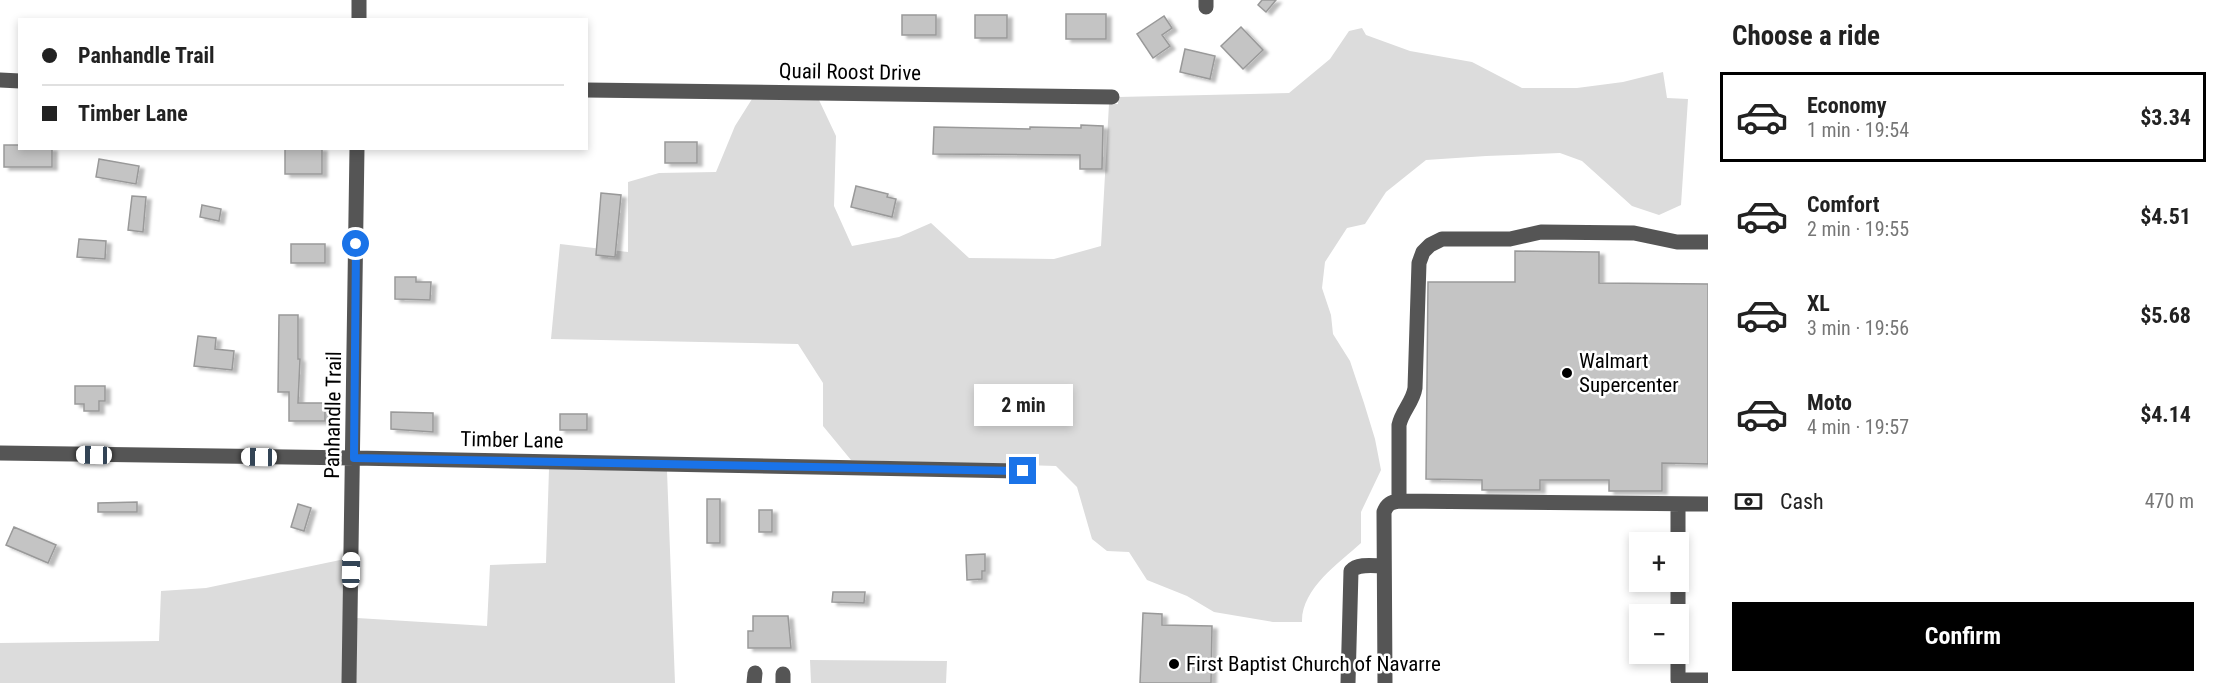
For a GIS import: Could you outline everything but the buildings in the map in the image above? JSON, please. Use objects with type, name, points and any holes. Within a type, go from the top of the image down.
[{"type":"street","points":[[359,0],[359,18]]},
{"type":"street","points":[[0,80],[18,81]]},
{"type":"street","name":"Quail Roost Drive","points":[[588,90],[1112,97]]},
{"type":"street","name":"Panhandle Trail","points":[[349,683],[357,150]]},
{"type":"street","points":[[1399,501],[1399,425],[1401,416],[1413,399],[1415,388],[1419,263],[1423,252],[1430,245],[1442,239],[1510,239],[1541,232],[1634,233],[1677,242],[1708,242]]},
{"type":"street","name":"Timber Lane","points":[[0,453],[1023,471]]},
{"type":"street","points":[[1384,683],[1384,512],[1392,502],[1708,504]]},
{"type":"street","points":[[1678,504],[1678,532]]},
{"type":"street","points":[[1348,683],[1351,571],[1354,567],[1359,566],[1384,566]]},
{"type":"street","points":[[1678,664],[1678,680],[1708,680]]},
{"type":"shaded area","points":[[1362,28],[1366,35],[1410,51],[1472,62],[1522,88],[1577,88],[1623,82],[1663,72],[1667,98],[1688,99],[1681,205],[1659,215],[1632,206],[1582,161],[1560,153],[1426,160],[1386,192],[1365,224],[1347,228],[1325,262],[1322,288],[1331,315],[1333,334],[1350,361],[1364,403],[1375,439],[1381,470],[1361,512],[1361,543],[1332,568],[1314,588],[1303,610],[1302,622],[1273,622],[1214,612],[1187,596],[1147,580],[1129,552],[1107,551],[1092,539],[1077,487],[1056,466],[851,460],[823,426],[823,383],[798,344],[551,339],[560,244],[628,252],[628,182],[659,173],[716,172],[735,126],[752,99],[819,100],[836,136],[834,206],[852,246],[899,237],[931,223],[969,258],[1054,259],[1101,246],[1109,104],[1118,104],[1118,97],[1289,93],[1330,59],[1349,31]]},
{"type":"shaded area","points":[[549,469],[667,471],[675,683],[356,683],[357,618],[487,626],[490,565],[546,563]]},
{"type":"shaded area","points":[[345,559],[343,683],[0,683],[0,643],[159,641],[161,591],[206,588]]},
{"type":"shaded area","points":[[810,660],[947,661],[946,683],[811,683]]},
{"type":"place","name":"Walmart Supercenter","points":[[1567,373]]},
{"type":"place","name":"First Baptist Church of Navarre","points":[[1174,664]]},
{"type":"route","points":[[356,244],[354,458],[1023,471]]}]
